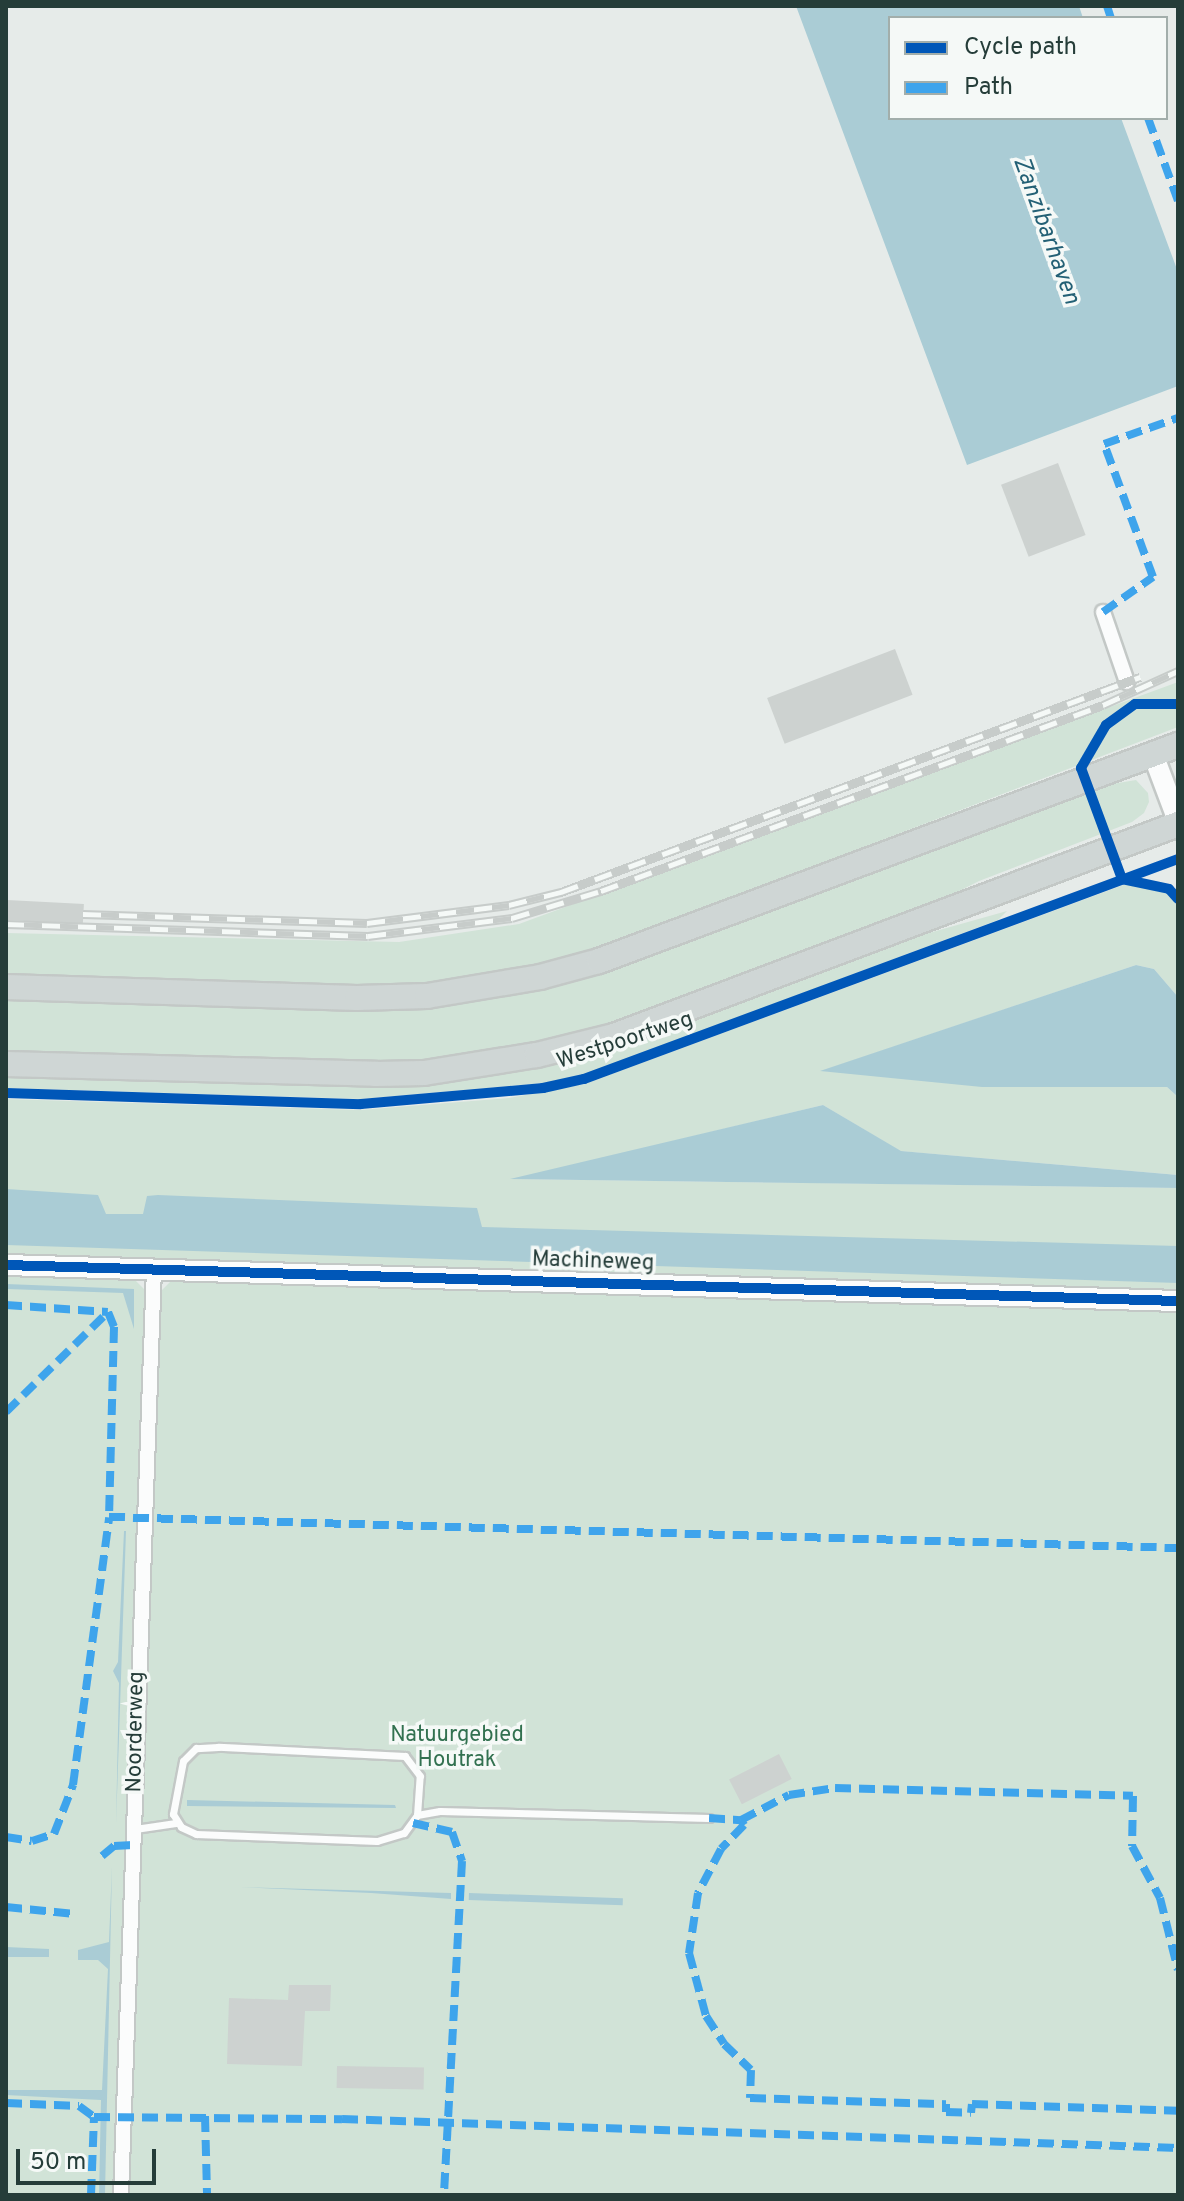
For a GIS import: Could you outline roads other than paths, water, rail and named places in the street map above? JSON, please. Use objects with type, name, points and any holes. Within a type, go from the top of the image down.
[{"type":"main road","points":[[6,987],[357,998],[427,996],[540,977],[599,961],[1178,745]]},
{"type":"main road","name":"Westpoortweg","points":[[6,1064],[376,1074],[424,1073],[537,1055],[614,1036],[1178,822]]},
{"type":"street","points":[[1103,612],[1127,682]]},
{"type":"street","points":[[1153,754],[1178,822]]},
{"type":"street","name":"Machineweg","points":[[6,1265],[1178,1301]]},
{"type":"street","name":"Noorderweg","points":[[121,2195],[154,1269]]},
{"type":"lane","points":[[134,1829],[176,1823],[190,1832],[207,1835],[377,1841],[404,1833],[417,1815],[420,1776],[405,1756],[204,1747],[189,1753],[178,1772],[176,1823]]},
{"type":"lane","points":[[417,1815],[440,1811],[709,1818]]},
{"type":"water","name":"Zanzibarhaven","points":[[796,6],[1079,6],[1082,16],[888,16],[888,120],[1122,120],[1178,272],[1178,386],[967,465]]},
{"type":"water","points":[[1136,965],[1154,969],[1178,997],[1178,1097],[1167,1087],[982,1087],[820,1071]]},
{"type":"water","points":[[823,1105],[901,1151],[1178,1175],[1178,1188],[510,1179]]},
{"type":"water","points":[[6,1189],[98,1195],[106,1214],[143,1214],[147,1196],[158,1195],[477,1208],[482,1227],[1178,1246],[1178,1283],[6,1245]]},
{"type":"water","points":[[6,1284],[134,1289],[134,1329],[123,1293],[6,1289]]},
{"type":"water","points":[[124,1531],[116,1825],[119,1683],[113,1671],[118,1662]]},
{"type":"water","points":[[187,1800],[395,1805],[396,1808],[187,1806]]},
{"type":"water","points":[[112,1866],[105,2195],[99,2195],[101,2100],[6,2095],[6,2090],[102,2090],[108,1969],[98,1960],[78,1960],[78,1950],[109,1942]]},
{"type":"water","points":[[240,1887],[451,1893],[451,1899],[371,1893]]},
{"type":"water","points":[[469,1893],[623,1898],[623,1905],[469,1900]]},
{"type":"water","points":[[6,1947],[49,1949],[49,1957],[6,1957]]},
{"type":"railway","points":[[6,924],[368,936],[512,918],[601,891],[1103,705],[1178,671]]},
{"type":"railway","points":[[83,914],[367,923],[509,905],[561,892],[1140,677]]},
{"type":"park label","name":"Natuurgebied Houtrak","points":[[457,1748]]}]
